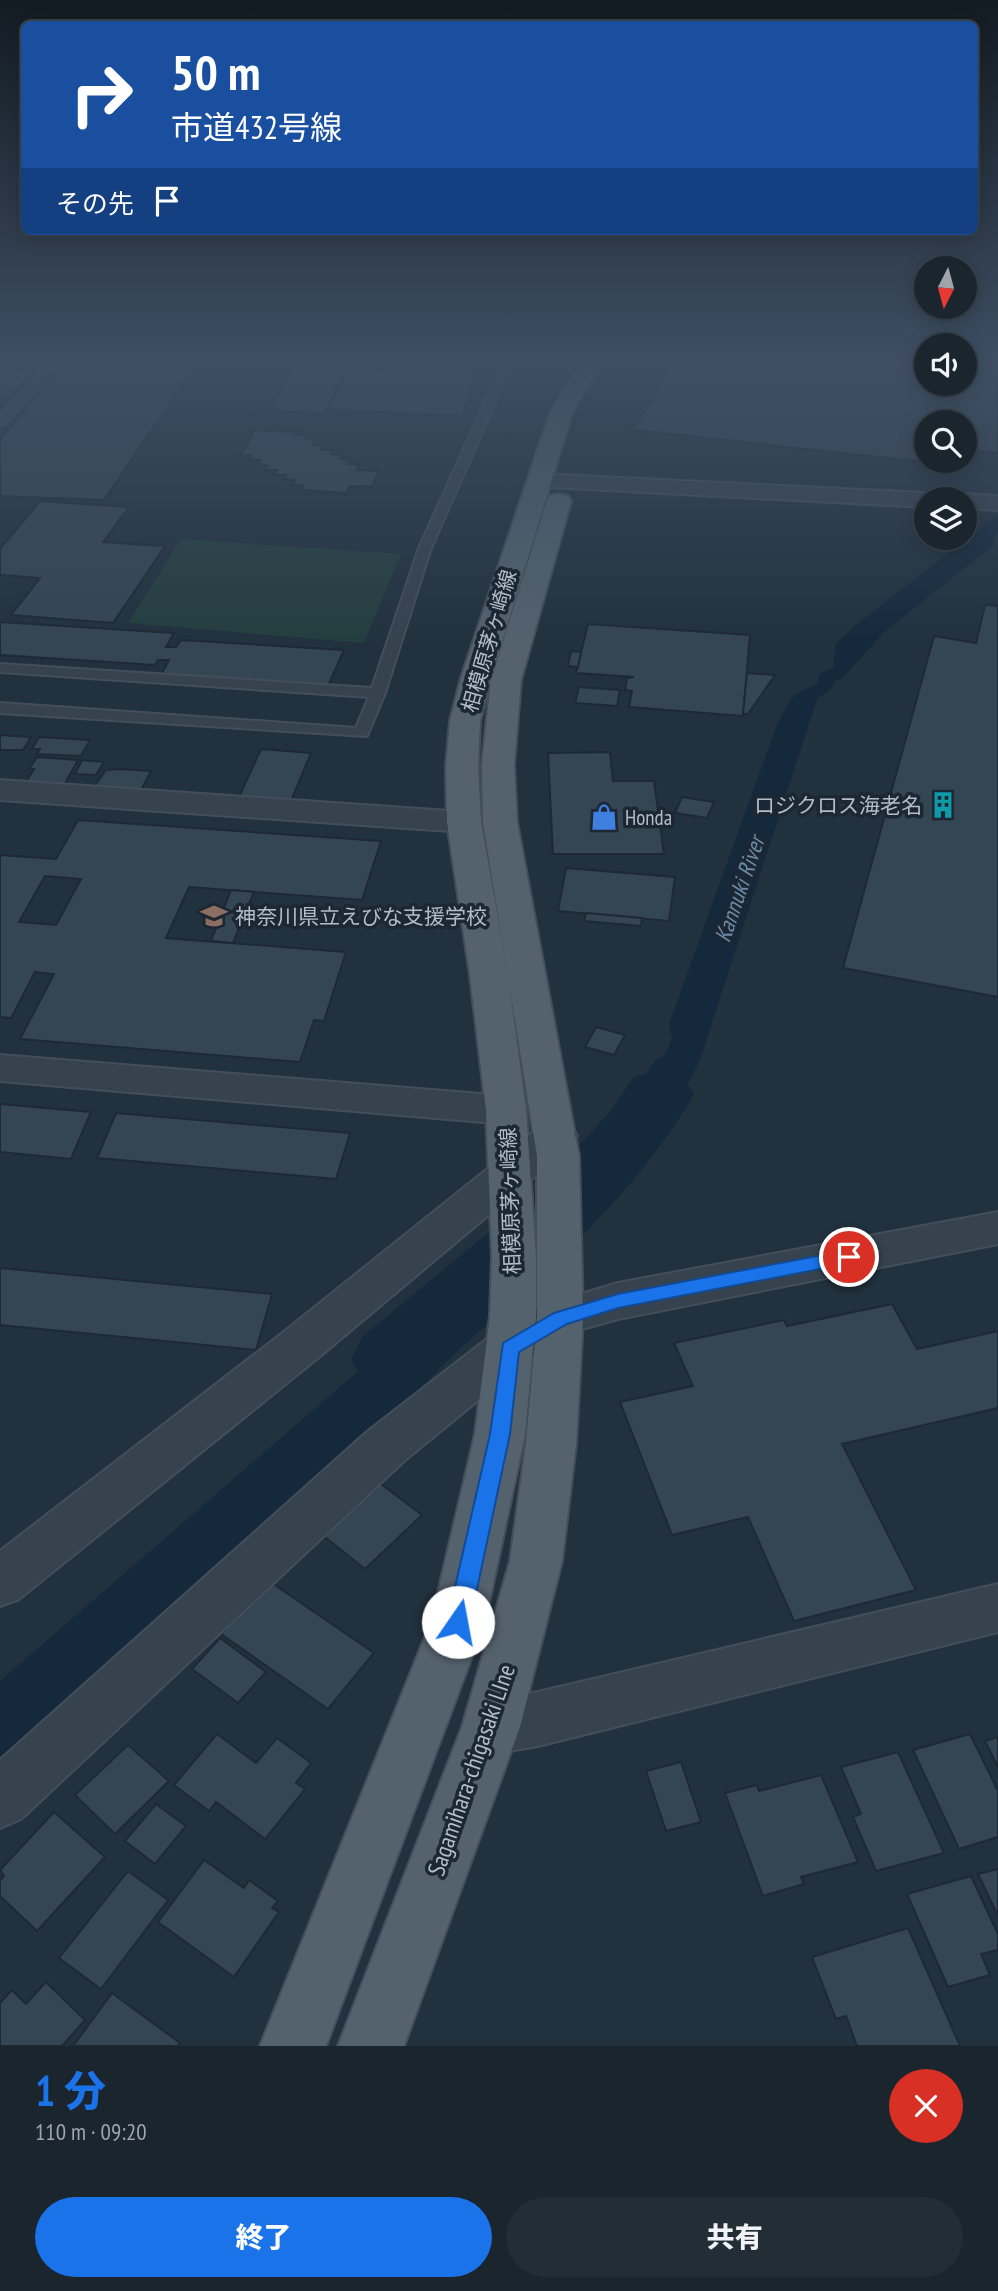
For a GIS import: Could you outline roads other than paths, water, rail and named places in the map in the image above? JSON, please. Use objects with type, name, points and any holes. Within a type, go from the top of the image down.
[{"type":"main road","name":"相模原茅ヶ崎線","points":[[536,1315],[557,1146],[500,822],[498,765],[506,680],[557,475],[560,453]]},
{"type":"main road","name":"相模原茅ヶ崎線","points":[[536,1315],[511,1184],[506,1110],[489,975],[464,822],[462,767],[465,721],[476,678],[557,475]]},
{"type":"main road","name":"Sagamihara-chigasaki LIne","points":[[371,2046],[491,1727],[536,1562],[551,1444],[536,1315]]},
{"type":"main road","points":[[292,2046],[458,1622],[500,1434],[536,1315]]},
{"type":"street","points":[[557,475],[914,499]]},
{"type":"street","points":[[977,502],[998,503]]},
{"type":"street","points":[[0,790],[464,822]]},
{"type":"street","points":[[0,1068],[506,1110]]},
{"type":"street","points":[[0,1581],[557,1146]]},
{"type":"street","points":[[0,1799],[386,1446],[536,1315],[998,1228]]},
{"type":"street","points":[[491,1727],[538,1719],[998,1608]]},
{"type":"lane","points":[[0,708],[362,733],[378,693],[425,548],[467,453]]},
{"type":"lane","points":[[0,668],[378,693]]},
{"type":"water","name":"Kannuki River","points":[[998,515],[998,531],[993,539],[995,544],[884,632],[842,679],[835,681],[832,688],[817,699],[700,1060],[665,1128],[626,1184],[610,1199],[600,1137],[631,1098],[655,1061],[666,1053],[672,1038],[669,1024],[776,727],[787,706],[800,692],[816,685],[820,673],[833,668],[836,644],[857,624],[953,550],[977,550],[977,531]]},
{"type":"water","points":[[463,1273],[456,1351],[393,1418],[0,1769],[0,1681],[416,1321]]},
{"type":"waterway","points":[[392,1359],[540,1231],[626,1142],[659,1094]]},
{"type":"place","name":"ロジクロス海老名","points":[[943,805]]},
{"type":"place","name":"Honda","points":[[604,817]]},
{"type":"place","name":"神奈川県立えびな支援学校","points":[[214,916]]}]
